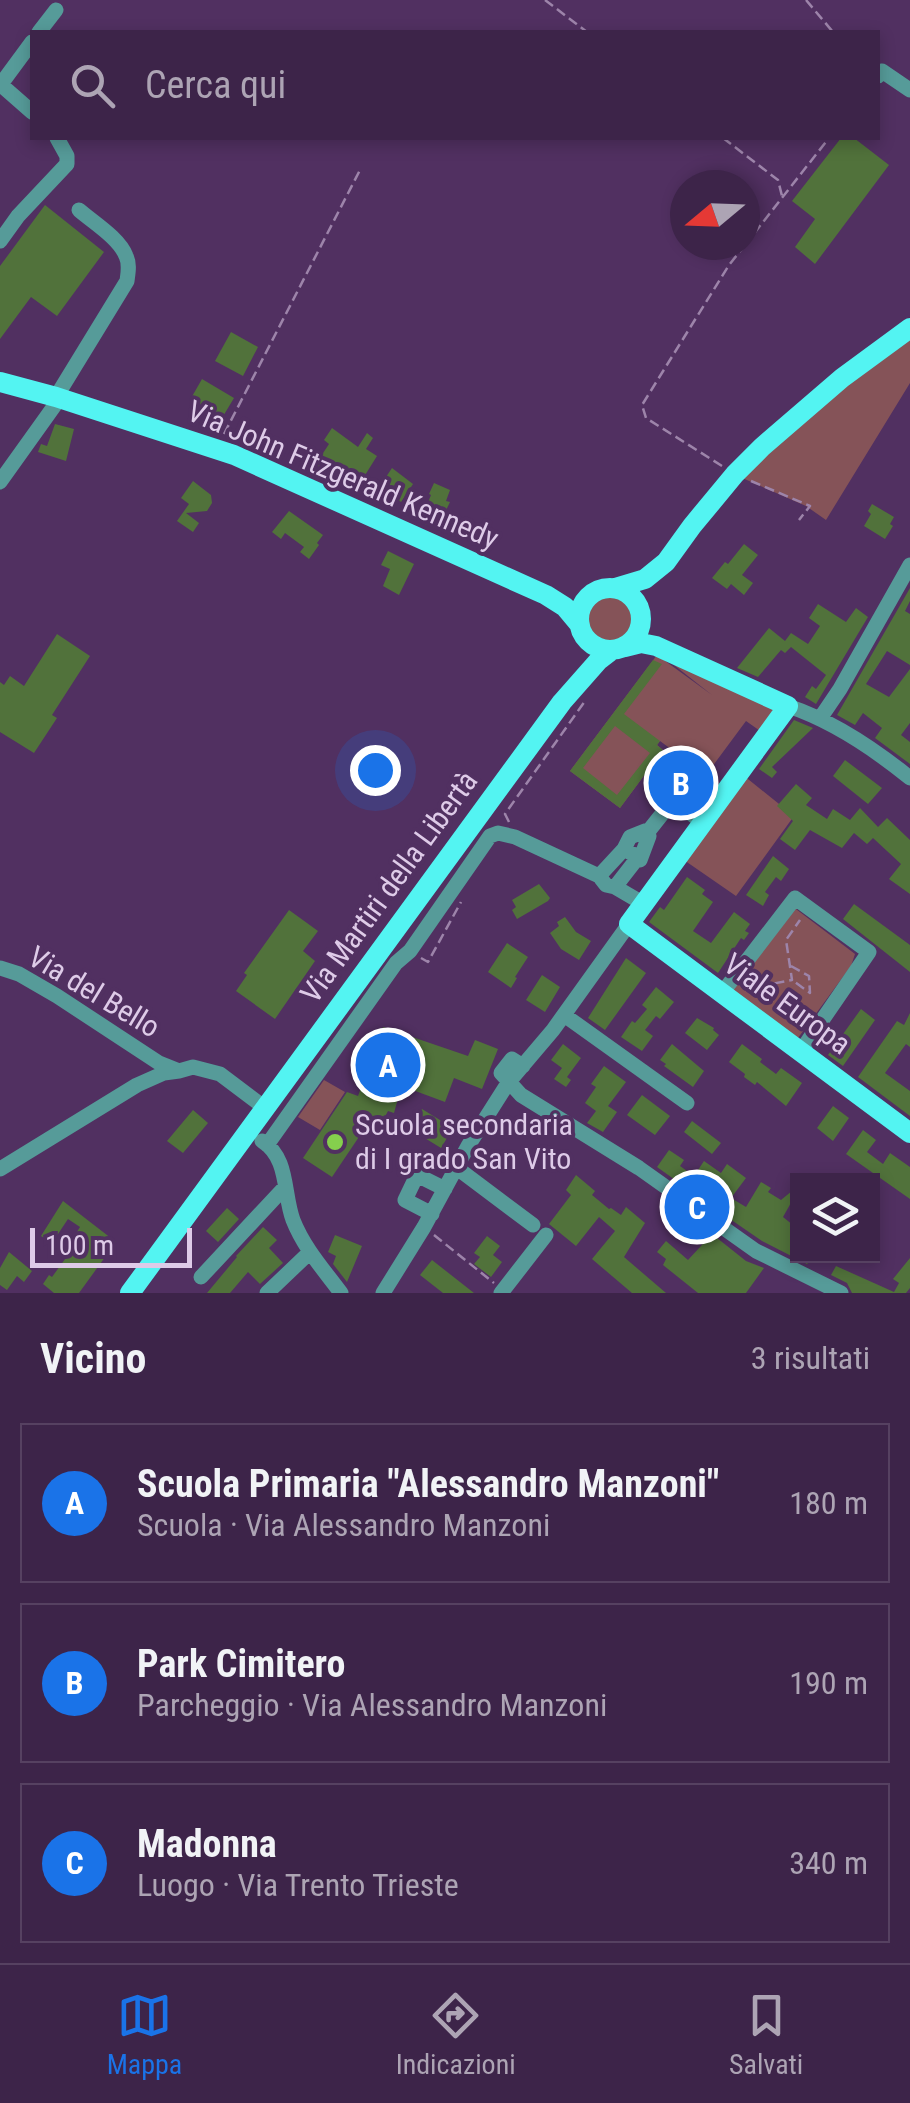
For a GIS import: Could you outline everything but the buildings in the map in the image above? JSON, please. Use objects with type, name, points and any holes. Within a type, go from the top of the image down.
[{"type":"main road","points":[[618,649],[634,640],[640,630],[647,594],[666,562],[735,474],[842,378],[910,328]]},
{"type":"main road","name":"Via John Fitzgerald Kennedy","points":[[0,382],[234,455],[546,595],[564,607],[581,629]]},
{"type":"main road","points":[[629,924],[788,706],[656,646],[594,646],[581,629],[580,610],[588,597],[596,591],[645,579],[666,562]]},
{"type":"main road","points":[[616,588],[633,598],[654,636],[676,655]]},
{"type":"main road","name":"Via John Fitzgerald Kennedy","points":[[546,595],[588,597]]},
{"type":"main road","name":"Via Martiri della Libertà","points":[[562,702],[582,648],[581,629]]},
{"type":"main road","name":"Via Martiri della Libertà","points":[[130,1293],[562,702],[599,660],[618,649]]},
{"type":"main road","name":"Viale Europa","points":[[629,924],[726,987],[802,1051],[910,1132]]},
{"type":"street","points":[[41,30],[56,10]]},
{"type":"street","points":[[30,45],[0,84],[30,110]]},
{"type":"street","points":[[880,74],[882,71],[910,90]]},
{"type":"street","points":[[0,241],[67,164],[58,140]]},
{"type":"street","points":[[0,482],[58,398],[127,281],[126,255],[79,210]]},
{"type":"street","points":[[821,717],[910,565]]},
{"type":"street","points":[[788,706],[821,717],[910,778]]},
{"type":"street","points":[[616,887],[636,860],[630,837],[636,832],[647,832],[693,776]]},
{"type":"street","points":[[673,800],[702,822]]},
{"type":"street","points":[[267,1144],[490,836],[498,832],[515,837],[599,876],[606,885],[644,904]]},
{"type":"street","points":[[599,876],[634,855]]},
{"type":"street","points":[[634,855],[662,876]]},
{"type":"street","points":[[726,987],[795,898],[870,952],[802,1051]]},
{"type":"street","points":[[382,1293],[508,1083],[564,1015],[629,924]]},
{"type":"street","name":"Via del Bello","points":[[0,968],[19,974],[158,1063],[179,1071],[193,1066],[220,1074],[265,1108]]},
{"type":"street","points":[[564,1015],[688,1104]]},
{"type":"street","points":[[0,1169],[137,1085],[179,1071]]},
{"type":"street","points":[[508,1083],[520,1095],[639,1168],[756,1251],[842,1293]]},
{"type":"street","points":[[240,1144],[262,1141],[273,1148],[282,1165],[293,1220],[310,1252],[342,1293]]},
{"type":"street","points":[[458,1168],[540,1230],[502,1292]]},
{"type":"street","points":[[428,1220],[405,1200],[417,1176],[445,1189]]},
{"type":"street","points":[[201,1277],[285,1187]]},
{"type":"street","points":[[267,1293],[310,1252]]},
{"type":"path","points":[[544,0],[584,30]]},
{"type":"path","points":[[806,0],[832,30]]},
{"type":"path","points":[[727,140],[778,180],[782,198]]},
{"type":"path","points":[[760,226],[828,140]]},
{"type":"path","points":[[222,438],[360,170]]},
{"type":"path","points":[[733,260],[642,405],[646,418],[735,474],[810,506],[799,520]]},
{"type":"path","points":[[515,837],[519,832],[505,814],[591,692],[583,680]]},
{"type":"path","points":[[428,962],[461,901]]},
{"type":"path","points":[[792,980],[786,940],[809,908]]},
{"type":"path","points":[[726,987],[743,989],[792,980],[810,993],[809,976],[790,965]]},
{"type":"path","points":[[428,1220],[502,1292]]},
{"type":"shaded area","points":[[910,339],[910,383],[826,520],[806,506],[740,477],[794,424]]},
{"type":"shaded area","points":[[610,596],[626,603],[633,619],[626,635],[610,642],[594,635],[587,619],[594,603]]},
{"type":"shaded area","points":[[660,654],[774,705],[775,718],[763,733],[746,721],[706,775],[660,741],[657,745],[663,750],[620,808],[570,771],[657,655],[712,695]]},
{"type":"shaded area","points":[[743,775],[794,816],[736,896],[681,858]]},
{"type":"shaded area","points":[[792,906],[855,954],[851,966],[798,1038],[732,990]]},
{"type":"shaded area","points":[[324,1080],[345,1092],[320,1130],[298,1117]]},
{"type":"place","name":"Park Cimitero","points":[[681,783]]},
{"type":"place","name":"Scuola Primaria \"Alessandro Manzoni\"","points":[[388,1065]]},
{"type":"place","name":"Scuola secondaria di I grado San Vito","points":[[335,1142]]},
{"type":"place","name":"Madonna","points":[[697,1207]]}]
